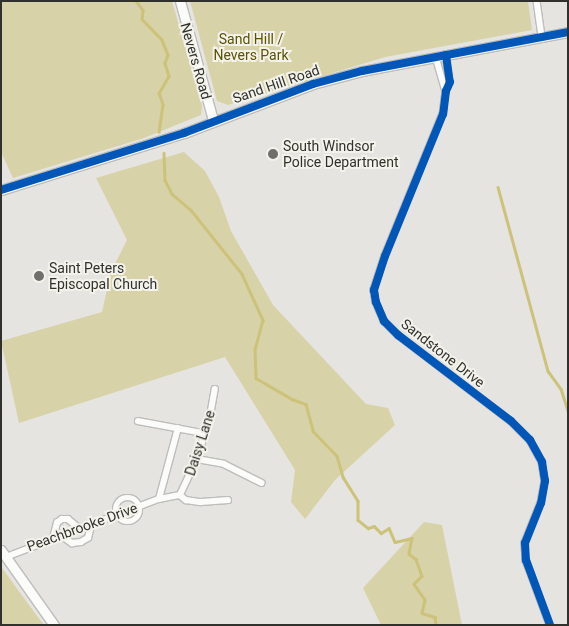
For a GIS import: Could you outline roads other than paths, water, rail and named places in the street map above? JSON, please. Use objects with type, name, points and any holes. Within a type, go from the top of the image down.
[{"type":"street","name":"Nevers Road","points":[[180,1],[213,120]]},
{"type":"street","points":[[537,1],[542,38]]},
{"type":"street","name":"Sand Hill Road","points":[[1,190],[136,149],[313,84],[436,57],[568,32]]},
{"type":"street","name":"Sandstone Drive","points":[[446,55],[450,82],[446,90],[443,114],[376,282],[376,302],[384,321],[398,335],[511,421],[530,440],[542,462],[545,481],[541,503],[525,543],[526,560],[550,625]]},
{"type":"street","name":"Sandstone Drive","points":[[436,57],[446,90]]},
{"type":"street","name":"Daisy Lane","points":[[180,494],[197,460],[203,433],[210,416],[215,389]]},
{"type":"street","points":[[138,421],[203,433]]},
{"type":"street","points":[[159,499],[178,428]]},
{"type":"street","points":[[197,460],[224,464],[262,483]]},
{"type":"street","points":[[180,494],[186,500],[201,502],[228,500]]},
{"type":"street","name":"Peachbrooke Drive","points":[[4,554],[159,499],[180,494]]},
{"type":"street","points":[[124,497],[132,498],[141,506],[138,517],[133,523],[126,523],[115,515],[119,501],[124,497]]},
{"type":"street","points":[[53,538],[57,523],[62,520],[68,519],[79,528]]},
{"type":"street","points":[[61,535],[72,543],[81,542],[88,538],[92,524]]},
{"type":"street","points":[[4,554],[54,625]]},
{"type":"waterway","points":[[136,1],[143,10],[142,19],[162,40],[168,55],[165,63],[169,76],[159,93],[163,104],[159,132]]},
{"type":"waterway","points":[[164,153],[165,180],[172,194],[191,210],[242,274],[263,320],[255,349],[256,378],[292,399],[306,404],[313,431],[337,456],[343,477],[358,501],[358,520],[368,528],[374,526],[381,533],[389,528],[395,542],[412,538],[409,554],[416,559],[422,576],[414,584],[425,600],[422,613],[435,617],[436,625]]},
{"type":"waterway","points":[[498,187],[548,371],[561,389],[568,411]]},
{"type":"place","name":"South Windsor Police Department","points":[[273,154]]},
{"type":"place","name":"Saint Peters Episcopal Church","points":[[39,276]]},
{"type":"park label","name":"Sand Hill / Nevers Park","points":[[251,48]]}]
